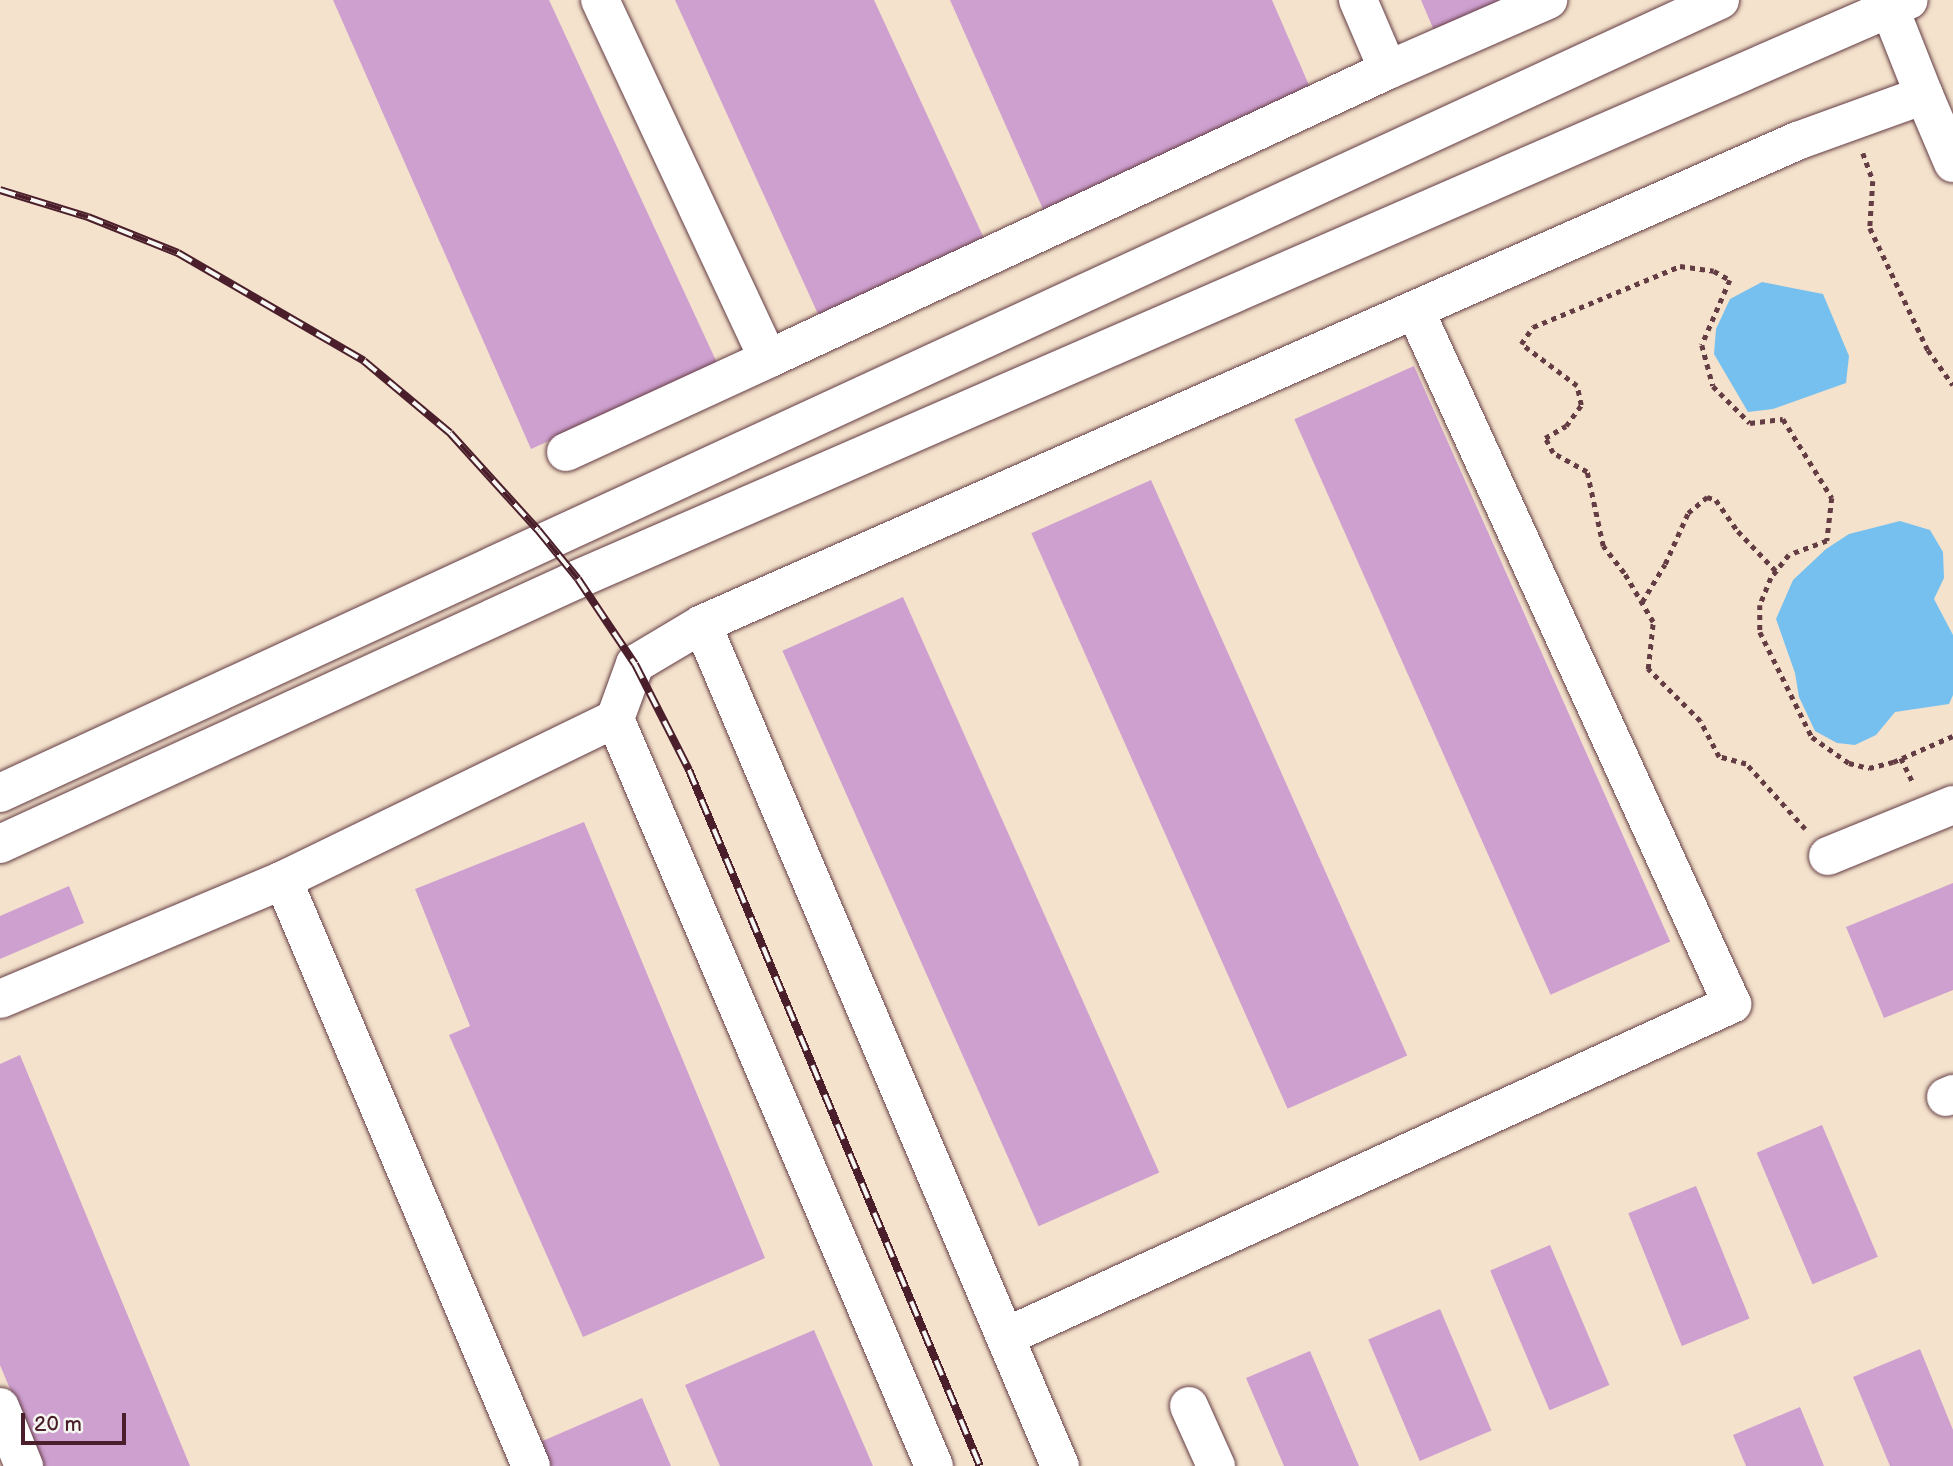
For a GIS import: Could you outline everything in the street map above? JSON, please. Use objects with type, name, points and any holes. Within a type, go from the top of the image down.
[{"type":"street","points":[[600,0],[768,359]]},
{"type":"street","points":[[1358,0],[1388,70]]},
{"type":"street","points":[[566,452],[1388,70],[1548,0]]},
{"type":"street","points":[[0,793],[1720,0]]},
{"type":"street","points":[[0,844],[590,574],[1900,4],[1924,94],[1953,163]]},
{"type":"street","points":[[934,1466],[615,719],[635,663],[702,624],[1797,141],[1924,94]]},
{"type":"street","points":[[1005,1337],[1732,1004],[1415,310]]},
{"type":"street","points":[[702,624],[1060,1466]]},
{"type":"street","points":[[0,999],[283,880],[615,719]]},
{"type":"street","points":[[1828,856],[1953,805]]},
{"type":"street","points":[[283,880],[531,1466]]},
{"type":"street","points":[[1189,1406],[1216,1466]]},
{"type":"street","points":[[0,1408],[24,1466]]},
{"type":"path","points":[[1849,122],[1873,181],[1870,229],[1928,350],[1953,385]]},
{"type":"path","points":[[1828,856],[1746,764],[1719,757],[1700,720],[1648,669],[1653,622],[1624,573],[1604,547],[1587,472],[1553,453],[1545,438],[1566,425],[1581,405],[1577,386],[1521,344],[1533,327],[1680,265],[1714,271],[1730,280],[1702,345],[1713,386],[1750,423],[1783,419],[1832,498],[1827,541],[1788,555],[1776,571],[1760,605],[1760,632],[1812,737],[1849,763],[1869,768],[1894,762],[1953,736]]},
{"type":"path","points":[[1641,603],[1665,564],[1688,513],[1707,497],[1716,500],[1738,531],[1776,571]]},
{"type":"water","points":[[1762,282],[1823,294],[1849,356],[1846,383],[1773,409],[1748,412],[1714,354],[1716,329],[1730,299]]},
{"type":"water","points":[[1900,521],[1930,530],[1943,552],[1944,578],[1934,599],[1953,635],[1953,695],[1949,704],[1895,712],[1876,735],[1855,745],[1837,743],[1815,731],[1799,697],[1795,673],[1776,619],[1793,580],[1826,549],[1849,534]]},
{"type":"building","points":[[333,0],[549,0],[718,365],[531,449]]},
{"type":"building","points":[[675,0],[874,0],[988,247],[823,325]]},
{"type":"building","points":[[950,0],[1272,0],[1315,99],[1046,216]]},
{"type":"building","points":[[1421,0],[1505,0],[1435,33]]},
{"type":"building","points":[[1414,366],[1670,942],[1551,995],[1294,419]]},
{"type":"building","points":[[1151,480],[1407,1056],[1288,1109],[1031,533]]},
{"type":"building","points":[[903,597],[1159,1173],[1039,1226],[782,651]]},
{"type":"building","points":[[584,822],[765,1258],[583,1337],[449,1035],[470,1026],[415,889]]},
{"type":"building","points":[[1953,883],[1953,990],[1884,1018],[1846,927]]},
{"type":"building","points":[[69,886],[84,923],[0,959],[0,916]]},
{"type":"building","points":[[20,1055],[190,1466],[42,1466],[0,1365],[0,1064]]},
{"type":"building","points":[[1822,1125],[1878,1257],[1813,1284],[1757,1153]]},
{"type":"building","points":[[1696,1186],[1750,1319],[1682,1346],[1628,1213]]},
{"type":"building","points":[[1550,1245],[1609,1385],[1550,1410],[1490,1270]]},
{"type":"building","points":[[1440,1309],[1492,1431],[1420,1461],[1368,1339]]},
{"type":"building","points":[[814,1330],[873,1466],[720,1466],[685,1385]]},
{"type":"building","points":[[1920,1349],[1953,1430],[1953,1466],[1890,1466],[1853,1377]]},
{"type":"building","points":[[1310,1351],[1359,1466],[1284,1466],[1246,1378]]},
{"type":"building","points":[[642,1398],[671,1466],[532,1466],[524,1449]]},
{"type":"building","points":[[1800,1407],[1824,1466],[1746,1466],[1733,1435]]},
{"type":"railway","points":[[0,190],[88,217],[178,253],[364,361],[450,433],[538,530],[578,579],[635,664],[689,770],[980,1466]]}]
